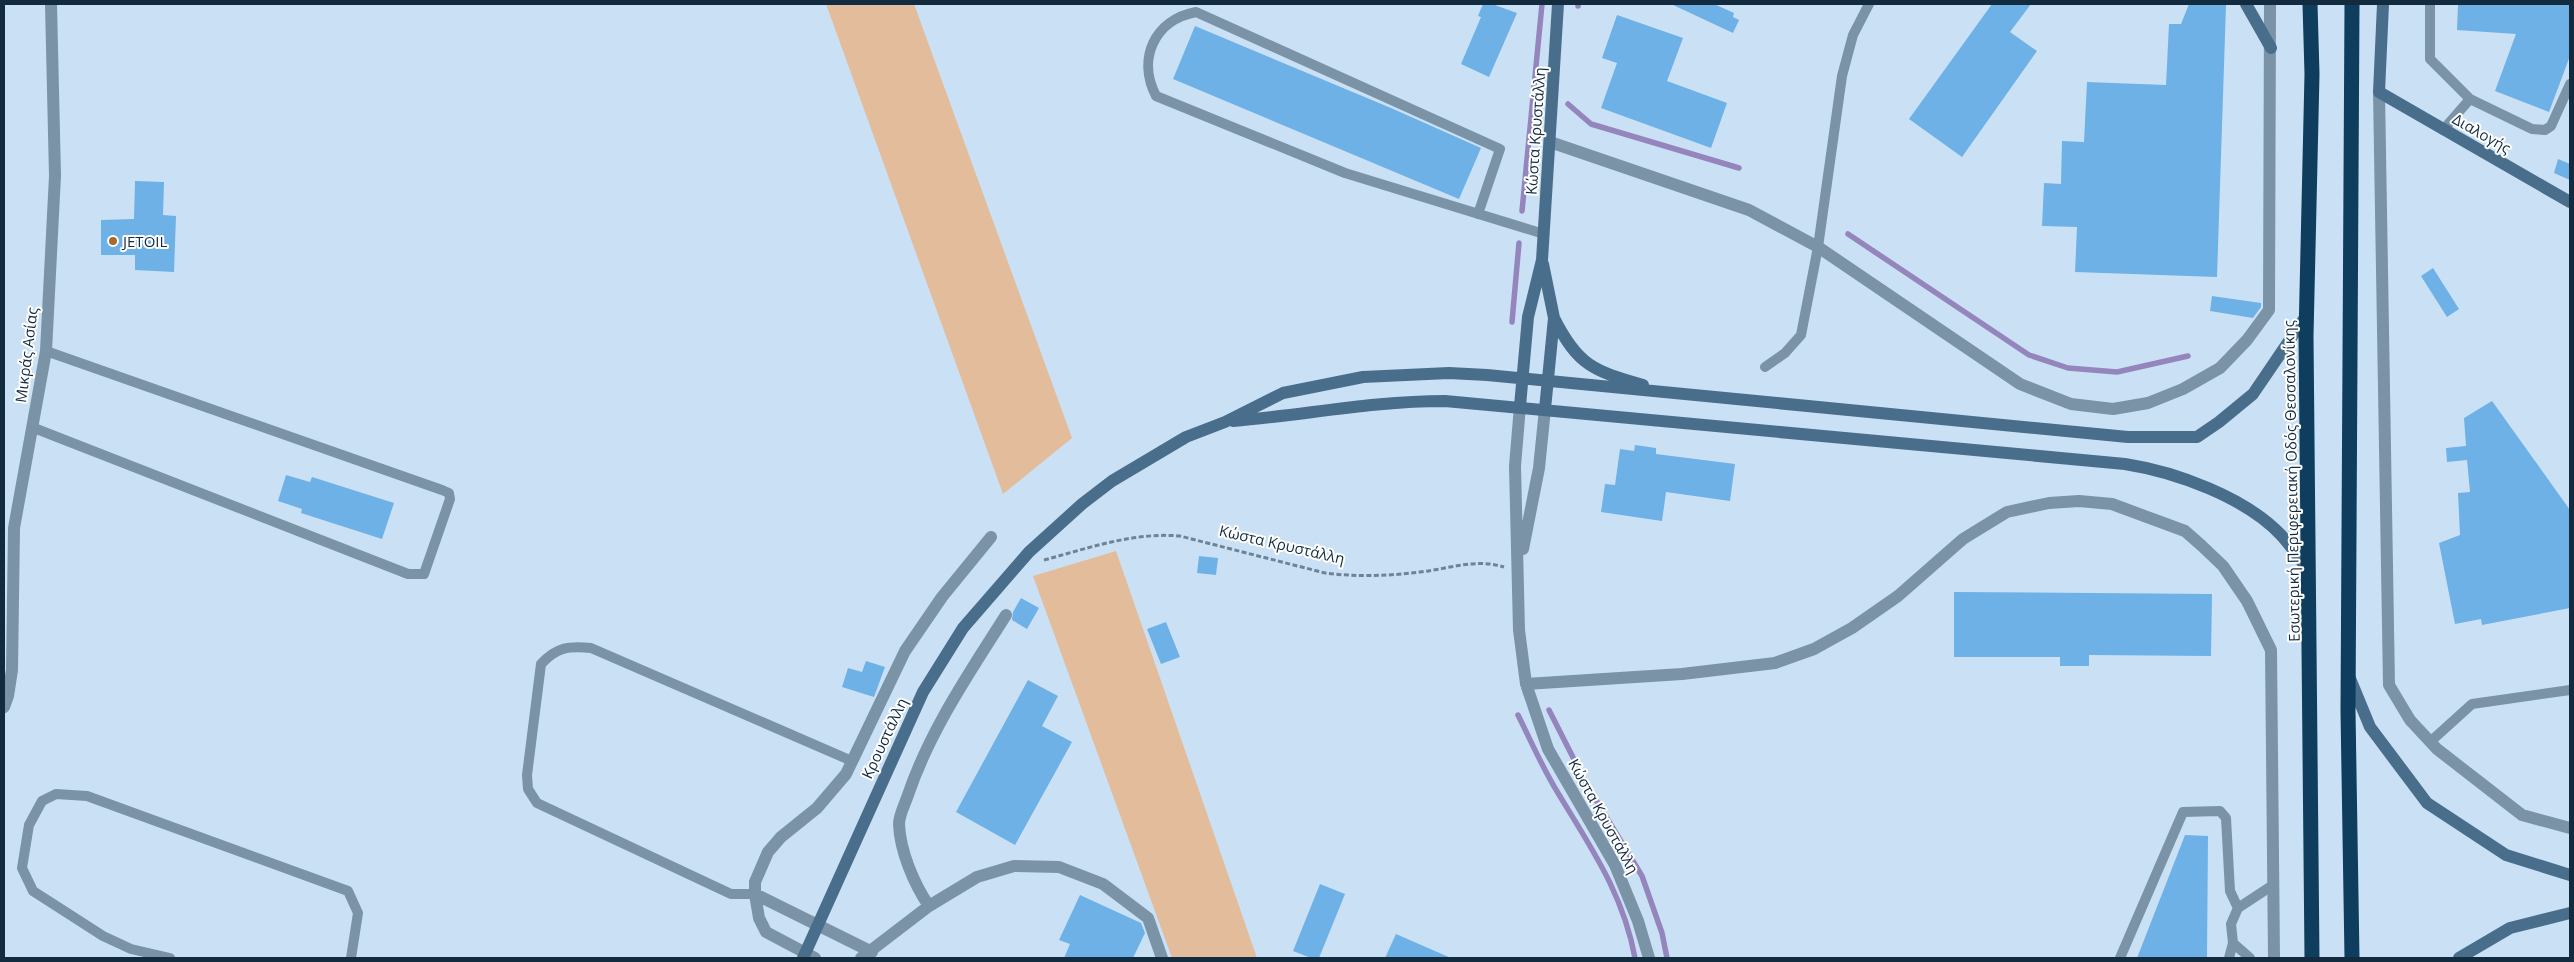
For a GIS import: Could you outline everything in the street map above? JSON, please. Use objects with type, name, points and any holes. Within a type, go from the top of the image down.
[{"type":"highway","name":"Εσωτερική Περιφερειακή Οδός Θεσσαλονίκης","points":[[2310,4],[2312,74],[2306,316],[2312,958]]},
{"type":"highway","points":[[2352,4],[2348,673],[2352,958]]},
{"type":"street","name":"Μικράς Ασίας","points":[[4,707],[12,670],[14,528],[34,428],[46,352],[55,176],[51,4]]},
{"type":"street","name":"Κώστα Κρυστάλλη","points":[[1558,4],[1542,260],[1528,317],[1515,466],[1519,630],[1526,684],[1548,749],[1615,865],[1638,921],[1649,958]]},
{"type":"street","points":[[2246,4],[2271,48]]},
{"type":"street","points":[[1550,142],[1749,210],[1818,247],[2020,384],[2071,404],[2113,409],[2148,403],[2183,390],[2220,368],[2247,340],[2269,310],[2270,4]]},
{"type":"street","points":[[2383,4],[2379,92],[2389,685],[2410,720],[2430,742],[2522,815],[2570,828]]},
{"type":"street","name":"Διαλογής","points":[[2379,92],[2570,202]]},
{"type":"street","name":"Κώστα Κρυστάλλη","points":[[1518,572],[1539,468],[1554,318],[1542,260]]},
{"type":"street","points":[[1225,422],[1283,393],[1363,377],[1449,374],[1522,378],[1680,395],[2128,437],[2197,437],[2219,422],[2252,394],[2306,316]]},
{"type":"street","points":[[1554,318],[1566,342],[1577,355],[1593,368],[1611,376],[1680,395]]},
{"type":"street","points":[[1225,422],[1289,416],[1367,404],[1445,401],[1520,406],[2125,464],[2153,469],[2227,497],[2253,512],[2280,534],[2309,573]]},
{"type":"street","name":"Κρουστάλλη","points":[[807,957],[818,925],[923,692],[963,628],[1029,552],[1052,529],[1112,481],[1186,437],[1225,422]]},
{"type":"street","points":[[1526,684],[1682,674],[1775,663],[1814,649],[1852,628],[1898,596],[1962,539],[2007,512],[2049,503],[2079,501],[2112,504],[2185,531],[2202,546],[2223,566],[2247,601],[2271,650],[2274,958]]},
{"type":"street","points":[[807,957],[766,932],[759,918],[755,882],[768,852],[781,837],[817,808],[846,774],[905,651],[942,597],[991,536]]},
{"type":"street","points":[[929,906],[918,890],[902,841],[899,822],[921,760],[952,701],[1006,615]]},
{"type":"street","points":[[2348,673],[2370,727],[2427,803],[2506,855],[2570,875]]},
{"type":"street","points":[[755,894],[818,925],[867,955],[929,906],[977,877],[1014,866],[1059,867],[1102,884],[1148,918],[1162,958]]},
{"type":"street","points":[[2459,958],[2510,928],[2570,913]]},
{"type":"lane","points":[[1765,367],[1785,353],[1800,335],[1818,247],[1842,76],[1853,35],[1869,4]]},
{"type":"lane","points":[[2430,4],[2430,59],[2470,99],[2532,129],[2546,130],[2551,126],[2570,84]]},
{"type":"lane","points":[[1478,214],[1500,149],[1196,12],[1184,14],[1165,26],[1152,45],[1147,66],[1151,87],[1156,96],[1345,173],[1478,214],[1544,234]]},
{"type":"lane","points":[[2443,130],[2470,99]]},
{"type":"lane","points":[[34,428],[408,574],[424,574],[450,499],[449,494],[442,490],[46,352]]},
{"type":"lane","points":[[755,894],[731,894],[537,803],[528,789],[527,775],[541,664],[553,652],[573,647],[591,648],[852,761]]},
{"type":"lane","points":[[2430,742],[2472,704],[2570,690]]},
{"type":"lane","points":[[170,958],[130,954],[33,891],[22,868],[29,825],[42,801],[56,794],[87,796],[348,891],[358,913],[351,958]]},
{"type":"lane","points":[[2120,958],[2183,812],[2220,811],[2226,818],[2230,890],[2238,908]]},
{"type":"lane","points":[[2228,958],[2234,943],[2231,924],[2238,908],[2273,885]]},
{"type":"lane","points":[[2234,943],[2250,958]]},
{"type":"path","name":"Κώστα Κρυστάλλη","points":[[1041,561],[1125,538],[1161,534],[1180,536],[1324,573],[1349,576],[1422,572],[1460,564],[1497,565],[1518,572]]},
{"type":"shaded area","points":[[826,4],[914,4],[1072,438],[1003,494]]},
{"type":"shaded area","points":[[1116,551],[1257,958],[1172,958],[1033,576]]},
{"type":"building","points":[[1483,4],[1492,4],[1517,13],[1489,77],[1461,64],[1481,17],[1478,16]]},
{"type":"building","points":[[1671,4],[1714,4],[1734,13],[1733,17],[1739,20],[1733,33]]},
{"type":"building","points":[[1992,4],[2031,4],[2010,32],[2037,51],[1962,157],[1909,119]]},
{"type":"building","points":[[2189,4],[2226,5],[2217,277],[2075,272],[2077,227],[2042,226],[2044,183],[2061,184],[2062,141],[2084,142],[2087,82],[2166,85],[2169,24],[2181,24]]},
{"type":"building","points":[[2458,4],[2570,4],[2570,56],[2549,112],[2495,91],[2516,34],[2457,30]]},
{"type":"building","points":[[1617,15],[1683,38],[1667,81],[1727,103],[1711,148],[1601,108],[1617,63],[1602,58]]},
{"type":"building","points":[[1195,26],[1481,148],[1459,199],[1173,79]]},
{"type":"building","points":[[2558,159],[2570,164],[2570,180],[2554,173]]},
{"type":"building","points":[[135,181],[164,182],[163,215],[176,216],[174,272],[135,270],[135,255],[101,255],[101,220],[134,219]]},
{"type":"building","points":[[2433,268],[2459,309],[2447,317],[2421,276]]},
{"type":"building","points":[[2212,296],[2261,303],[2261,307],[2253,318],[2210,311]]},
{"type":"building","points":[[2492,401],[2570,510],[2570,608],[2482,625],[2481,619],[2455,624],[2439,543],[2460,535],[2458,493],[2470,492],[2467,460],[2447,462],[2446,448],[2466,446],[2464,418]]},
{"type":"building","points":[[1635,445],[1656,448],[1656,454],[1735,464],[1730,501],[1666,492],[1662,521],[1601,512],[1605,484],[1615,485],[1620,449],[1634,451]]},
{"type":"building","points":[[286,475],[310,482],[312,477],[394,503],[382,539],[301,513],[302,509],[278,501]]},
{"type":"building","points":[[1199,556],[1218,558],[1216,575],[1197,573]]},
{"type":"building","points":[[1954,592],[2212,594],[2211,656],[2089,655],[2089,666],[2060,666],[2060,657],[1954,657]]},
{"type":"building","points":[[1021,598],[1039,608],[1027,629],[1012,620],[1013,612]]},
{"type":"building","points":[[1166,622],[1180,657],[1161,664],[1147,629]]},
{"type":"building","points":[[866,661],[885,667],[874,697],[842,687],[848,668],[862,672]]},
{"type":"building","points":[[1028,680],[1058,696],[1042,726],[1072,742],[1015,845],[956,812]]},
{"type":"building","points":[[2185,835],[2208,836],[2207,958],[2137,958]]},
{"type":"building","points":[[1320,884],[1345,894],[1319,958],[1311,958],[1293,951]]},
{"type":"building","points":[[1080,895],[1141,923],[1145,933],[1133,958],[1064,958],[1070,944],[1059,940]]},
{"type":"building","points":[[1396,934],[1451,958],[1385,958]]},
{"type":"waterway","points":[[1522,211],[1542,4]]},
{"type":"waterway","points":[[1568,104],[1591,124],[1739,168]]},
{"type":"waterway","points":[[1848,234],[2029,355],[2068,368],[2117,372],[2188,356]]},
{"type":"waterway","points":[[1512,322],[1519,243]]},
{"type":"waterway","points":[[1549,710],[1588,787],[1642,876],[1662,933],[1667,958]]},
{"type":"waterway","points":[[1518,715],[1547,774],[1594,852],[1614,892],[1623,913],[1635,958]]},
{"type":"place","name":"JETOIL","points":[[113,241]]}]
